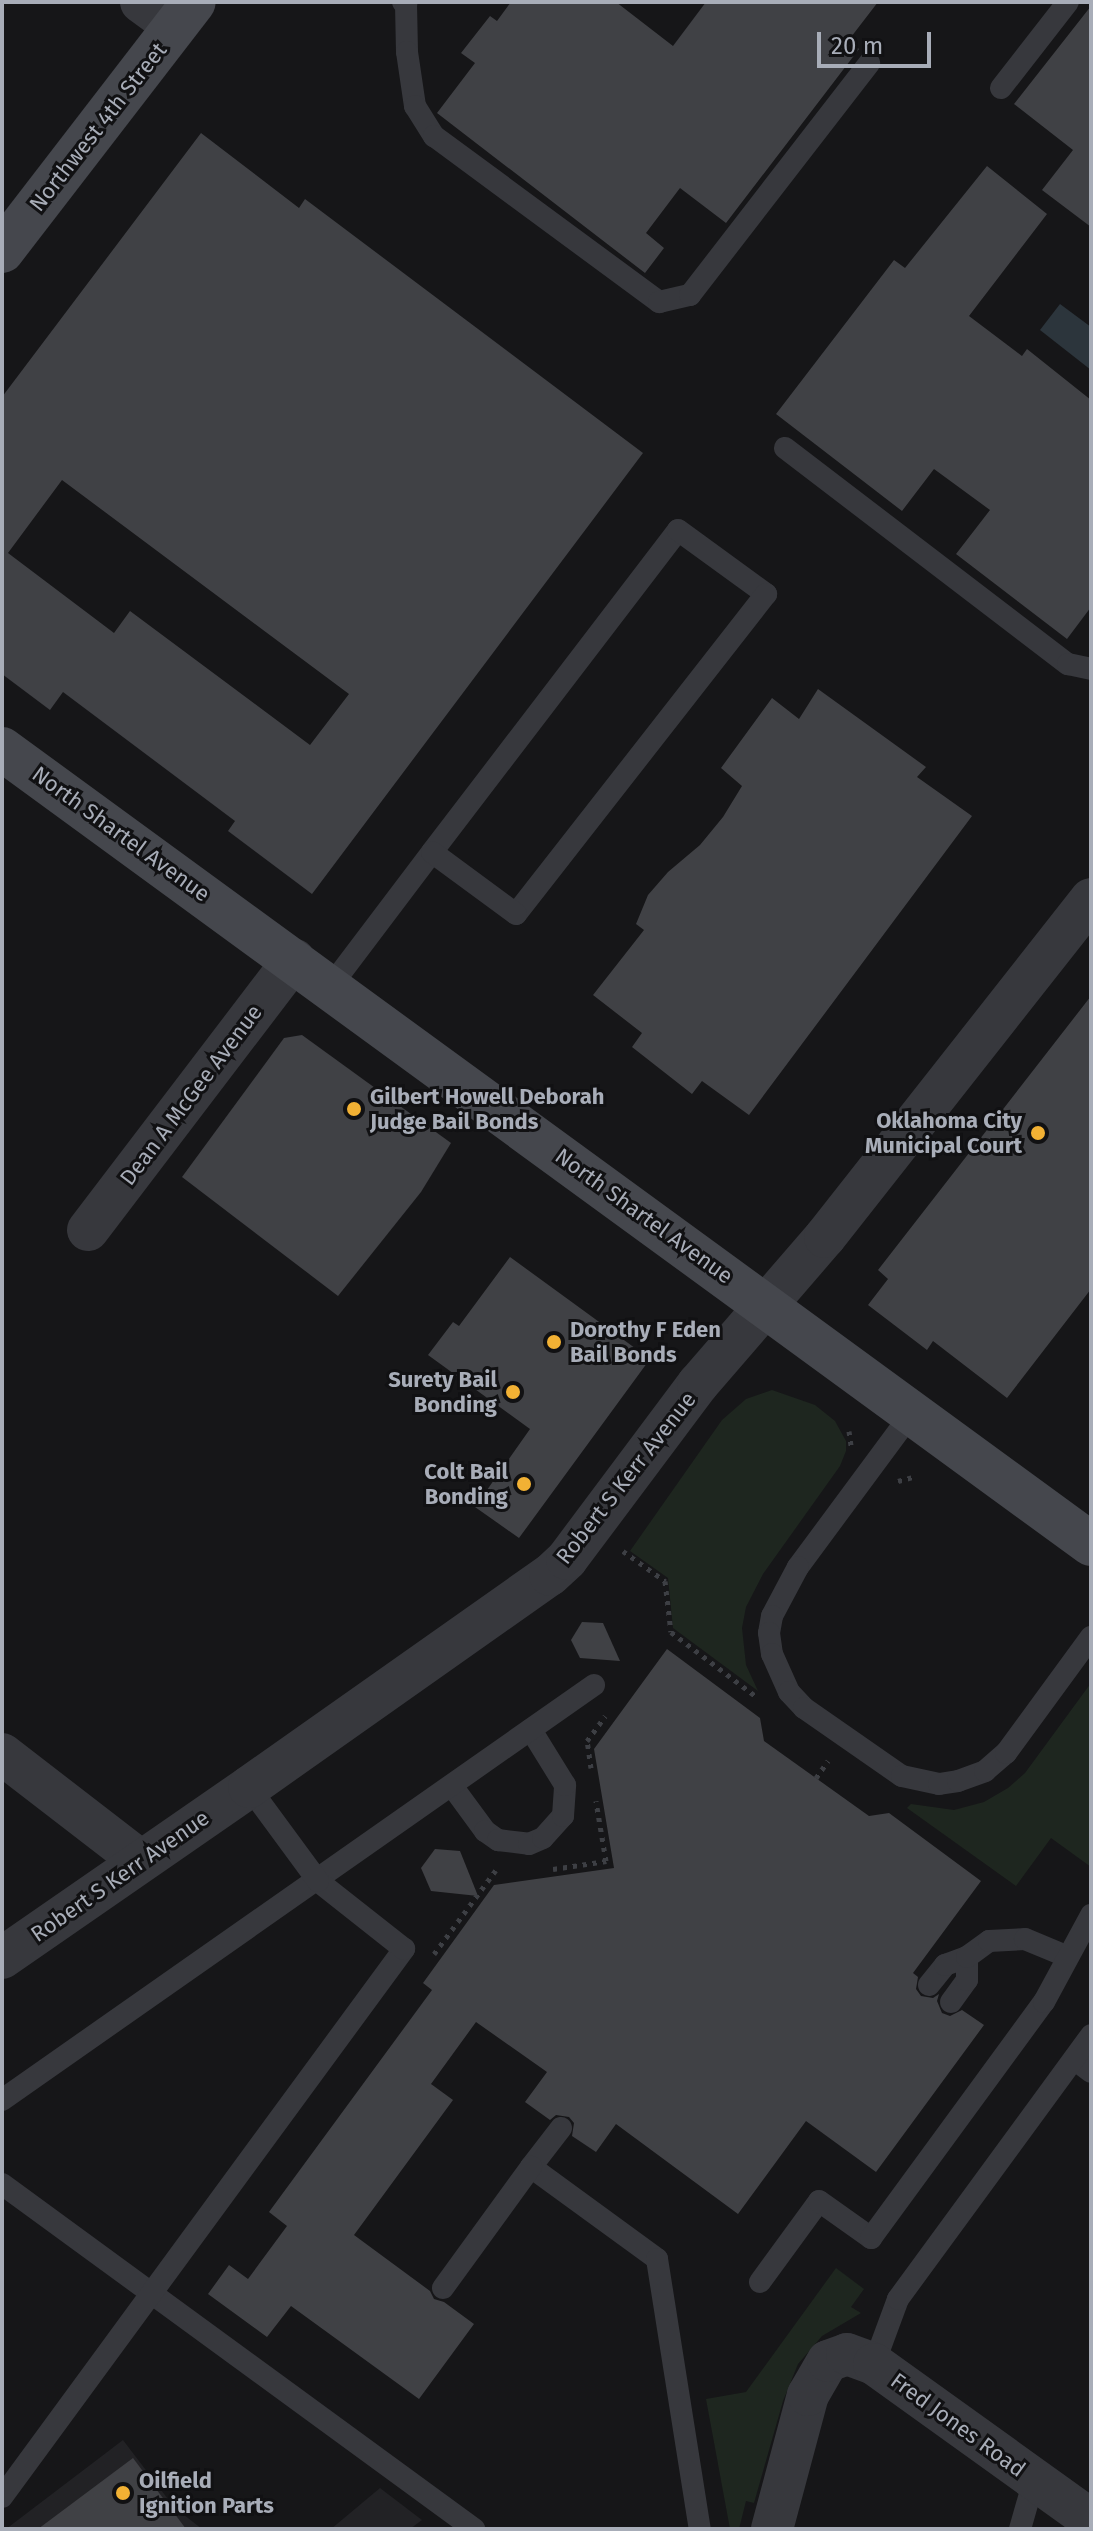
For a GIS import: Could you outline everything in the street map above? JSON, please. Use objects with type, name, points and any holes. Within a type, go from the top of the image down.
[{"type":"main road","name":"Northwest 4th Street","points":[[2,251],[170,10]]},
{"type":"main road","name":"North Shartel Avenue","points":[[8,764],[294,960],[1091,1544]]},
{"type":"street","name":"Robert S Kerr Avenue","points":[[2,1958],[550,1575],[583,1541],[698,1384],[825,1237],[1091,899]]},
{"type":"street","name":"Dean A McGee Avenue","points":[[88,1230],[294,960]]},
{"type":"street","points":[[2,1754],[141,1861]]},
{"type":"street","name":"Fred Jones Road","points":[[772,2529],[808,2395],[821,2369],[837,2356],[847,2354],[874,2364],[1091,2520]]},
{"type":"lane","points":[[1001,88],[1068,2]]},
{"type":"lane","points":[[406,3],[407,52],[415,106],[434,136],[659,302],[690,295],[869,63]]},
{"type":"lane","points":[[785,448],[1068,664],[1091,669]]},
{"type":"lane","points":[[330,987],[432,852],[678,530],[766,594],[516,914],[432,852]]},
{"type":"lane","points":[[912,1413],[798,1567],[772,1616],[769,1633],[772,1654],[789,1692],[804,1708],[902,1776],[939,1784],[958,1781],[985,1771],[1006,1753],[1091,1637]]},
{"type":"lane","points":[[2,2100],[594,1685]]},
{"type":"lane","points":[[452,1786],[485,1831],[498,1840],[529,1844],[543,1838],[563,1816],[565,1785],[531,1730]]},
{"type":"lane","points":[[2,2497],[404,1949],[318,1881],[249,1787]]},
{"type":"lane","points":[[760,2282],[819,2201],[871,2238],[1044,2002],[1066,1956],[1091,1915]]},
{"type":"lane","points":[[929,1985],[945,1965],[967,1957],[989,1941],[1004,1937],[1025,1939],[1066,1956]]},
{"type":"lane","points":[[951,2002],[967,1980],[967,1957]]},
{"type":"lane","points":[[874,2364],[898,2299],[1082,2066],[1091,2035]]},
{"type":"lane","points":[[443,2288],[561,2128]]},
{"type":"lane","points":[[531,2167],[657,2259],[700,2529]]},
{"type":"lane","points":[[2,2184],[474,2529]]},
{"type":"lane","points":[[1020,2529],[1034,2480]]},
{"type":"path","points":[[849,1431],[850,1458]]},
{"type":"path","points":[[623,1551],[665,1581],[671,1632],[758,1698],[765,1695],[760,1685]]},
{"type":"path","points":[[817,1753],[839,1769]]},
{"type":"path","points":[[816,1778],[828,1761]]},
{"type":"shaded area","points":[[1060,304],[1091,327],[1091,370],[1040,330]]},
{"type":"shaded area","points":[[772,1390],[815,1405],[835,1421],[846,1441],[846,1451],[840,1466],[763,1574],[746,1607],[742,1628],[746,1665],[758,1691],[673,1628],[668,1578],[630,1551],[722,1420],[746,1399]]},
{"type":"shaded area","points":[[1091,1683],[1091,1867],[1051,1838],[1016,1886],[907,1808],[911,1804],[954,1810],[984,1802],[1008,1788],[1025,1773]]},
{"type":"shaded area","points":[[836,2268],[864,2289],[851,2307],[861,2313],[822,2336],[798,2364],[783,2401],[754,2503],[746,2501],[739,2529],[730,2529],[706,2399],[746,2392]]},
{"type":"shaded area","name":"Oilfield Ignition Parts","points":[[123,2440],[174,2507],[202,2529],[6,2529]]},
{"type":"shaded area","points":[[380,2488],[422,2520],[410,2529],[331,2529]]},
{"type":"building","points":[[511,2],[616,2],[673,46],[706,2],[878,2],[848,41],[859,49],[726,223],[680,188],[646,233],[664,248],[645,273],[437,113],[475,63],[461,53],[490,16],[497,21]]},
{"type":"building","points":[[1091,6],[1091,227],[1042,190],[1073,150],[1014,104]]},
{"type":"building","points":[[201,133],[299,208],[305,199],[643,453],[312,894],[228,831],[235,821],[63,692],[50,710],[2,674],[2,397]],"holes":[[[62,480],[349,694],[310,745],[130,611],[114,633],[8,553]]]},
{"type":"building","points":[[987,166],[1047,214],[969,316],[1022,356],[1027,349],[1091,400],[1091,607],[1067,639],[956,554],[990,510],[934,469],[902,511],[776,414],[894,260],[905,268]]},
{"type":"building","points":[[818,689],[926,767],[917,777],[972,816],[749,1115],[702,1081],[692,1094],[632,1047],[642,1033],[593,995],[644,930],[636,924],[648,895],[668,872],[700,845],[723,817],[742,786],[721,768],[772,698],[799,719]]},
{"type":"building","name":"Oklahoma City Municipal Court","points":[[1091,996],[1091,1289],[1007,1398],[933,1341],[927,1350],[868,1305],[888,1279],[878,1270]]},
{"type":"building","points":[[302,1035],[451,1143],[421,1192],[338,1296],[182,1177],[284,1038]]},
{"type":"building","points":[[510,1257],[650,1359],[519,1538],[475,1507],[530,1429],[428,1355],[453,1322],[459,1326]]},
{"type":"building","points":[[582,1622],[603,1623],[620,1661],[580,1658],[571,1640]]},
{"type":"building","points":[[667,1649],[760,1718],[764,1741],[869,1816],[889,1813],[981,1881],[913,1973],[918,1977],[916,1989],[921,1996],[933,1998],[939,1994],[937,2001],[942,2013],[950,2016],[962,2010],[984,2025],[876,2172],[806,2121],[738,2214],[616,2124],[596,2152],[572,2136],[574,2123],[569,2117],[556,2115],[550,2120],[525,2102],[547,2072],[476,2022],[431,2084],[453,2100],[354,2235],[430,2291],[434,2299],[444,2302],[474,2324],[419,2399],[291,2306],[267,2337],[208,2294],[229,2265],[248,2279],[287,2226],[269,2212],[432,1990],[423,1983],[494,1885],[614,1868],[594,1749]]},
{"type":"building","points":[[435,1849],[460,1851],[478,1896],[431,1891],[421,1868]]},
{"type":"building","name":"Oilfield Ignition Parts","points":[[133,2458],[186,2529],[38,2529]]},
{"type":"place","name":"Gilbert Howell Deborah Judge Bail Bonds","points":[[354,1109]]},
{"type":"place","name":"Oklahoma City Municipal Court","points":[[1038,1133]]},
{"type":"place","name":"Dorothy F Eden Bail Bonds","points":[[554,1342]]},
{"type":"place","name":"Surety Bail Bonding","points":[[513,1392]]},
{"type":"place","name":"Colt Bail Bonding","points":[[524,1484]]},
{"type":"place","name":"Oilfield Ignition Parts","points":[[123,2493]]}]
